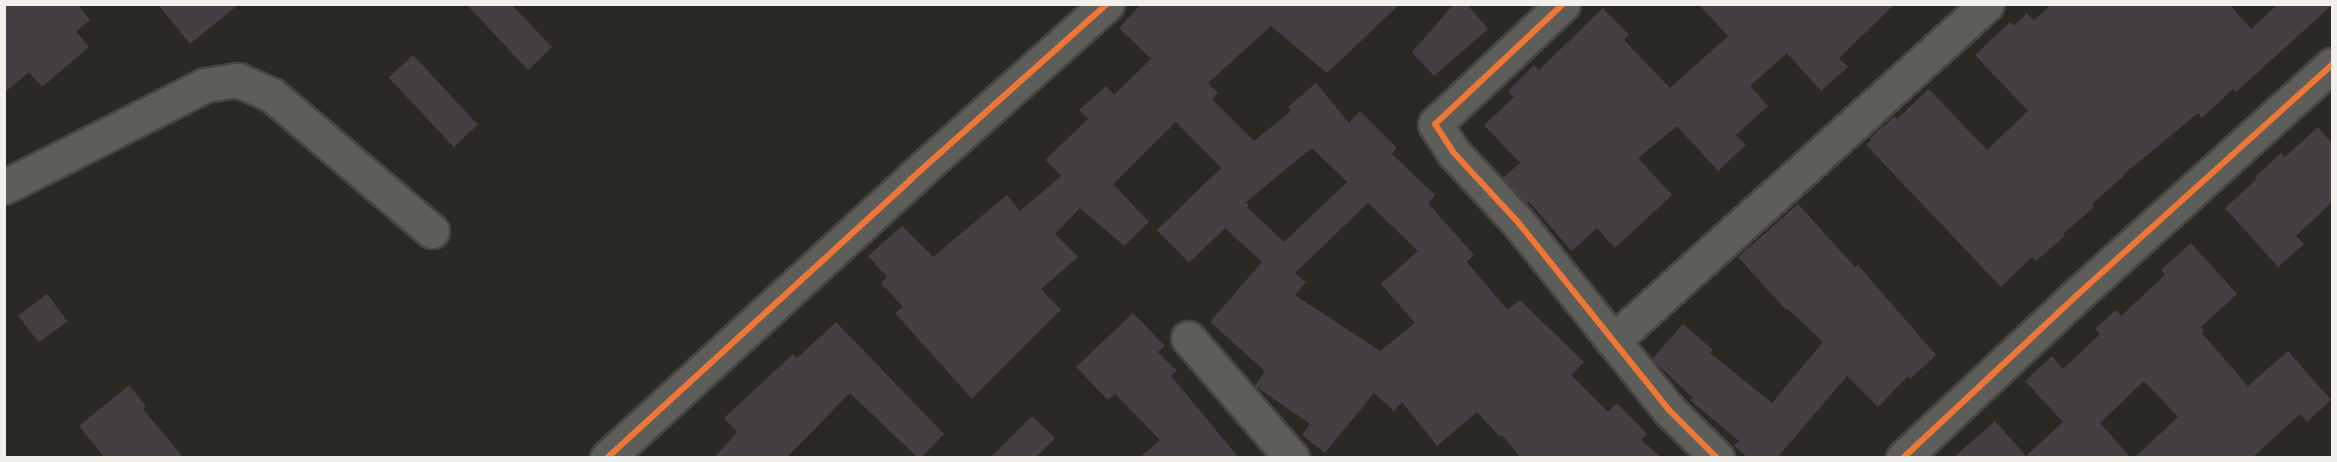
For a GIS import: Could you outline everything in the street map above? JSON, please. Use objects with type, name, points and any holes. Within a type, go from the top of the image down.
[{"type":"street","points":[[622,453],[911,179],[1107,4]]},
{"type":"street","points":[[1563,4],[1435,124],[1453,152],[1517,221],[1669,410],[1717,458]]},
{"type":"street","points":[[1613,341],[1987,4]]},
{"type":"street","points":[[1903,458],[2076,296],[2332,65]]},
{"type":"street","points":[[4,187],[205,85],[238,80],[272,95],[432,231]]},
{"type":"street","points":[[1188,338],[1292,458]]},
{"type":"building","points":[[4,4],[77,4],[90,20],[76,31],[89,47],[42,87],[29,72],[4,93]]},
{"type":"building","points":[[158,4],[239,4],[190,44]]},
{"type":"building","points":[[466,4],[511,4],[552,47],[528,70]]},
{"type":"building","points":[[1141,4],[1400,4],[1327,73],[1271,26],[1208,83],[1218,93],[1212,99],[1254,141],[1291,111],[1288,107],[1316,83],[1349,123],[1360,111],[1397,148],[1392,154],[1435,195],[1428,203],[1474,255],[1467,262],[1505,307],[1508,309],[1520,300],[1584,362],[1571,375],[1608,412],[1617,403],[1647,434],[1641,440],[1662,458],[1521,458],[1502,435],[1500,437],[1477,412],[1437,446],[1402,402],[1394,411],[1374,393],[1325,453],[1302,435],[1310,424],[1255,386],[1265,371],[1210,322],[1262,262],[1225,228],[1189,263],[1157,230],[1221,168],[1176,122],[1113,184],[1149,222],[1124,246],[1080,208],[1055,234],[1078,257],[1041,289],[1061,310],[972,399],[895,313],[903,307],[881,283],[887,277],[868,256],[902,226],[933,257],[1007,195],[1020,211],[1061,176],[1045,160],[1088,119],[1079,110],[1106,86],[1114,95],[1151,59],[1119,28]],"holes":[[[1312,148],[1347,182],[1284,242],[1247,207],[1249,205],[1246,202]],[[1368,203],[1418,251],[1381,284],[1415,323],[1380,351],[1295,295],[1306,282],[1295,273]]]},
{"type":"building","points":[[1454,4],[1467,4],[1488,29],[1434,76],[1412,52]]},
{"type":"building","points":[[1698,4],[1895,4],[1839,58],[1848,67],[1821,91],[1787,53],[1750,86],[1768,106],[1736,135],[1746,145],[1718,171],[1677,126],[1638,158],[1672,195],[1615,248],[1597,228],[1572,251],[1529,202],[1527,204],[1502,178],[1520,163],[1484,125],[1514,97],[1508,91],[1534,65],[1539,70],[1603,8],[1629,35],[1624,40],[1670,88],[1728,36]]},
{"type":"building","points":[[2052,4],[2229,4],[2251,29],[2278,4],[2332,5],[2236,92],[2233,89],[2202,118],[2198,113],[2124,174],[2092,204],[2094,207],[2063,234],[2065,236],[2036,261],[2032,257],[2001,287],[1866,145],[1871,140],[1870,138],[1895,116],[1897,119],[1929,89],[1987,150],[2028,111],[1975,55],[2010,22],[2014,26],[2027,13],[2034,20]]},
{"type":"building","points":[[413,55],[478,124],[454,147],[389,78]]},
{"type":"building","points":[[2318,127],[2332,143],[2332,202],[2296,236],[2304,244],[2278,267],[2225,208],[2281,153],[2285,157]]},
{"type":"building","points":[[1798,204],[1855,267],[1858,265],[1936,355],[1910,379],[1908,376],[1878,407],[1847,376],[1777,458],[1748,458],[1734,446],[1739,441],[1690,400],[1693,398],[1652,359],[1683,324],[1713,350],[1710,353],[1772,403],[1823,342],[1788,309],[1786,310],[1738,257]]},
{"type":"building","points":[[2191,243],[2237,294],[2201,327],[2204,331],[2202,333],[2248,386],[2288,351],[2331,400],[2307,422],[2300,414],[2252,458],[2134,458],[2178,417],[2144,381],[2100,423],[2131,458],[1953,458],[1995,421],[2026,456],[2063,422],[2025,381],[2052,356],[2063,369],[2100,334],[2095,329],[2116,310],[2121,316],[2165,275],[2161,270]]},
{"type":"building","points":[[47,294],[67,321],[39,343],[18,316]]},
{"type":"building","points":[[1133,313],[1165,346],[1158,352],[1177,371],[1171,376],[1239,458],[1139,458],[1160,440],[1115,394],[1108,400],[1076,367]]},
{"type":"building","points":[[836,322],[944,434],[921,458],[918,458],[850,393],[786,458],[714,458],[737,432],[724,418],[793,354],[797,358]]},
{"type":"building","points":[[129,385],[146,406],[143,409],[184,458],[105,458],[79,426]]},
{"type":"building","points":[[1032,416],[1055,438],[1035,458],[990,458]]},
{"type":"cycle path","points":[[607,458],[911,179],[1107,4]]},
{"type":"cycle path","points":[[1563,4],[1435,124],[1453,152],[1517,221],[1669,410],[1717,458]]},
{"type":"cycle path","points":[[1903,458],[2076,296],[2332,65]]}]
